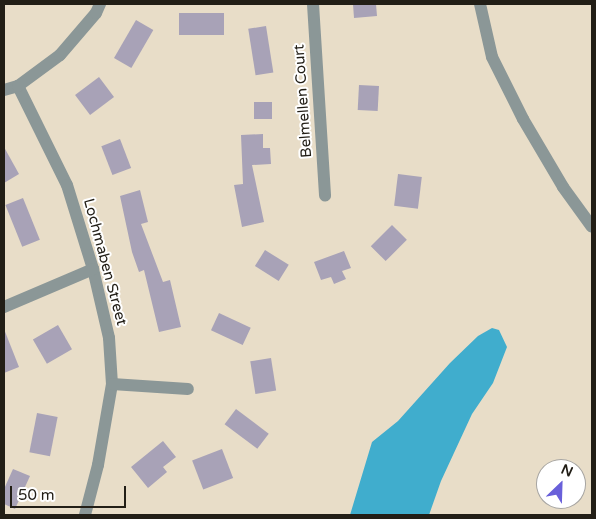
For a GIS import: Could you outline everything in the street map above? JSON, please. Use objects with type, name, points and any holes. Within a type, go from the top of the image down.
[{"type":"street","points":[[4,90],[18,86],[60,55],[96,13],[100,4]]},
{"type":"street","name":"Belmellen Court","points":[[313,4],[325,196]]},
{"type":"street","points":[[480,4],[492,57],[523,119],[563,186],[592,227]]},
{"type":"street","name":"Lochmaben Street","points":[[18,86],[67,185],[93,269],[109,338],[112,384],[98,466],[85,515]]},
{"type":"street","points":[[4,307],[93,269]]},
{"type":"street","points":[[112,384],[188,389]]},
{"type":"water","points":[[492,328],[499,330],[507,347],[493,383],[472,414],[441,481],[429,515],[350,515],[372,442],[398,421],[450,363],[478,336]]},
{"type":"building","points":[[353,4],[376,4],[377,16],[354,18]]},
{"type":"building","points":[[179,13],[224,13],[224,35],[179,35]]},
{"type":"building","points":[[136,20],[153,30],[131,68],[114,58]]},
{"type":"building","points":[[266,26],[273,72],[256,75],[248,29]]},
{"type":"building","points":[[99,77],[114,97],[90,115],[75,95]]},
{"type":"building","points":[[359,85],[379,86],[378,111],[358,110]]},
{"type":"building","points":[[254,102],[272,102],[272,119],[254,119]]},
{"type":"building","points":[[263,134],[263,148],[270,148],[271,164],[252,165],[264,222],[242,227],[234,185],[243,184],[241,135]]},
{"type":"building","points":[[120,139],[131,168],[112,175],[101,146]]},
{"type":"building","points":[[4,147],[19,174],[4,183]]},
{"type":"building","points":[[398,174],[422,177],[418,209],[394,206]]},
{"type":"building","points":[[140,190],[148,222],[141,224],[163,282],[170,280],[181,327],[159,332],[144,270],[139,272],[132,252],[120,196]]},
{"type":"building","points":[[23,198],[40,240],[22,247],[5,205]]},
{"type":"building","points":[[392,225],[407,240],[386,261],[371,246]]},
{"type":"building","points":[[265,250],[289,265],[279,281],[255,266]]},
{"type":"building","points":[[344,251],[351,268],[342,271],[346,279],[334,284],[331,277],[321,280],[314,262]]},
{"type":"building","points":[[219,313],[251,328],[243,345],[211,330]]},
{"type":"building","points":[[58,325],[72,349],[47,364],[33,340]]},
{"type":"building","points":[[4,329],[19,367],[4,373]]},
{"type":"building","points":[[271,358],[276,391],[255,394],[250,361]]},
{"type":"building","points":[[236,409],[269,434],[257,449],[225,424]]},
{"type":"building","points":[[37,413],[58,417],[50,456],[29,452]]},
{"type":"building","points":[[163,441],[176,457],[163,467],[167,472],[148,488],[131,467]]},
{"type":"building","points":[[222,449],[233,478],[203,489],[192,460]]},
{"type":"building","points":[[13,469],[30,476],[15,509],[4,504],[4,489]]}]
